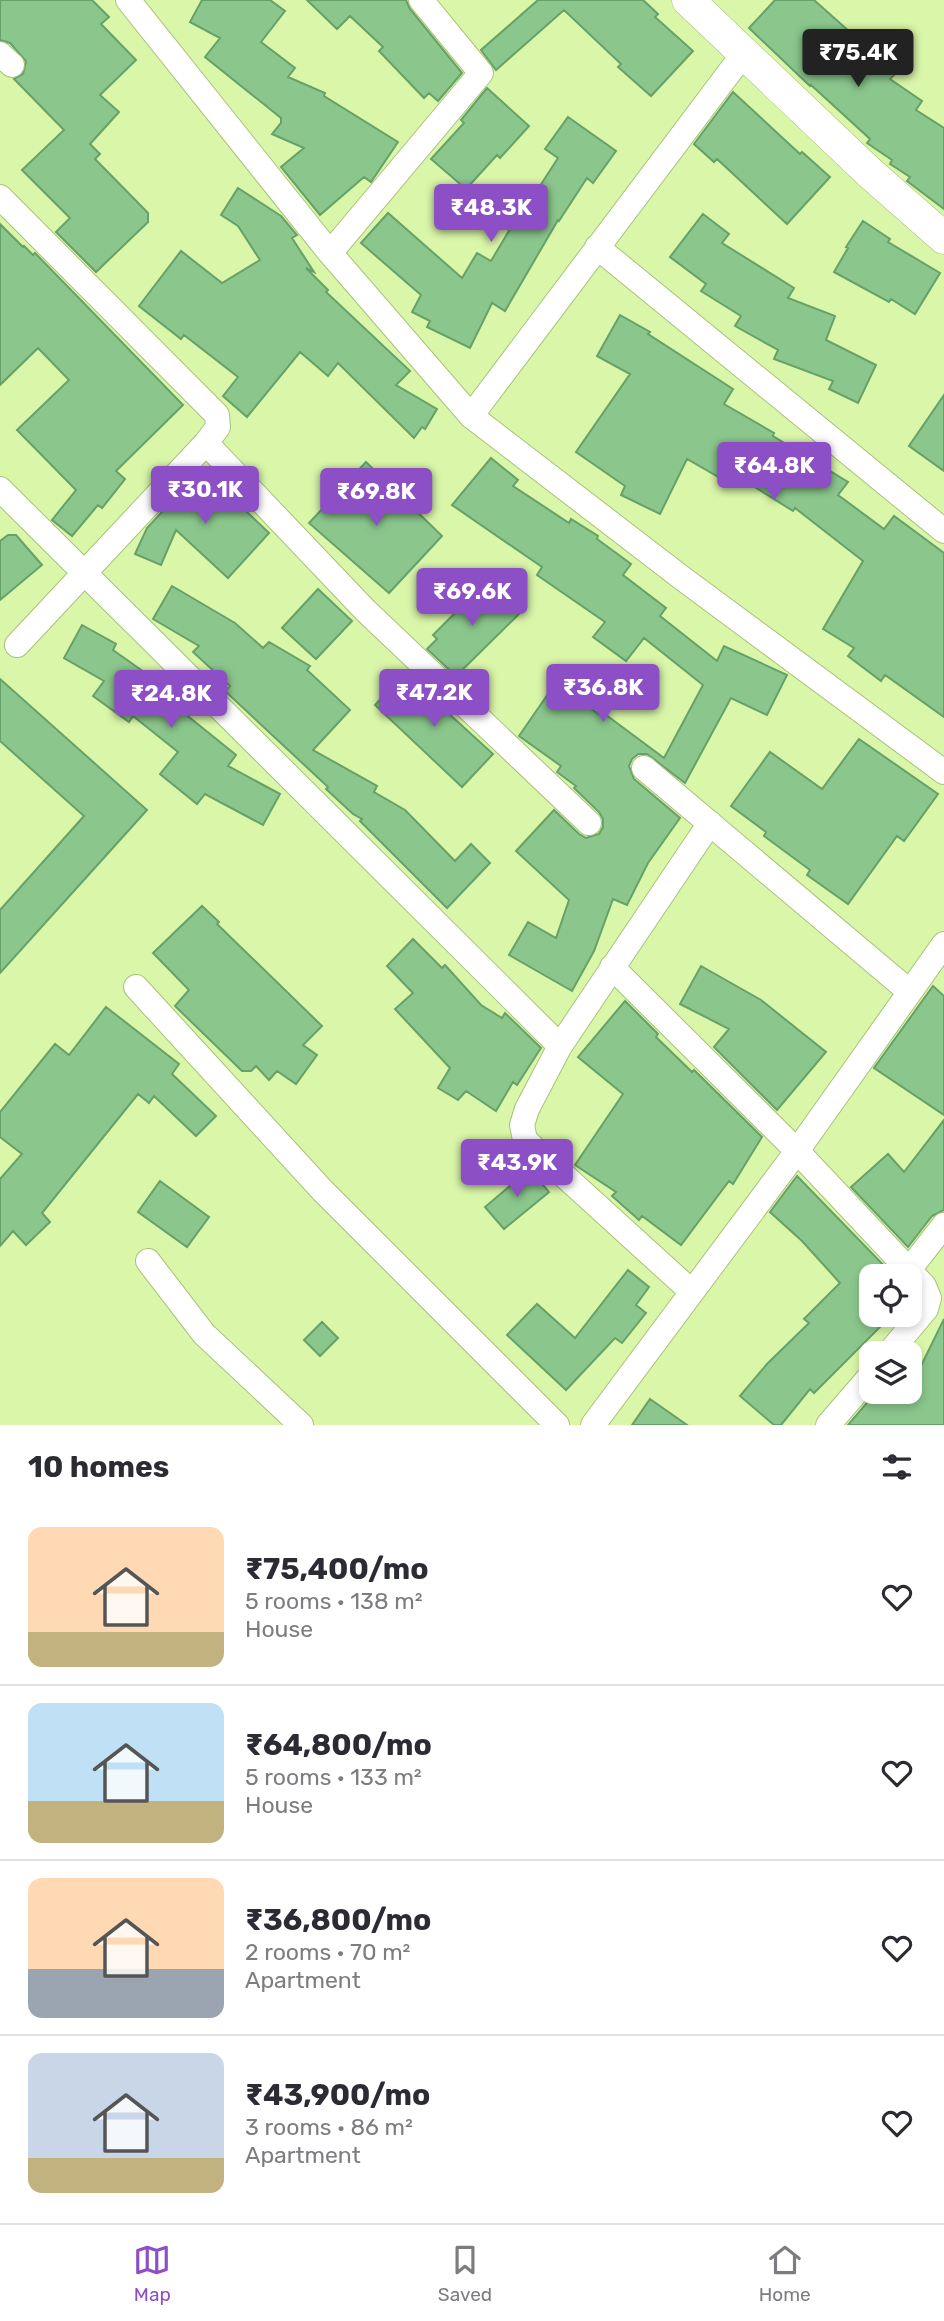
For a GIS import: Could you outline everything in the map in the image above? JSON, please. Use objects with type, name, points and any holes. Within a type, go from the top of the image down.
[{"type":"street","points":[[128,0],[330,253],[471,416],[682,578],[944,772]]},
{"type":"street","points":[[330,253],[481,73],[421,0]]},
{"type":"street","points":[[688,0],[870,173],[944,238]]},
{"type":"street","points":[[471,416],[744,53]]},
{"type":"street","points":[[0,197],[217,415],[218,427],[17,645]]},
{"type":"street","points":[[597,247],[944,531]]},
{"type":"street","points":[[206,443],[365,610],[589,823]]},
{"type":"street","points":[[0,489],[560,1046]]},
{"type":"street","points":[[644,768],[910,992]]},
{"type":"street","points":[[692,1292],[525,1140],[522,1125],[527,1109],[560,1046],[710,823]]},
{"type":"street","points":[[593,1425],[797,1151],[944,944]]},
{"type":"street","points":[[612,967],[797,1151],[903,1264]]},
{"type":"street","points":[[136,987],[322,1190],[557,1425]]},
{"type":"street","points":[[914,1264],[944,1225]]},
{"type":"street","points":[[148,1261],[204,1334],[301,1425]]},
{"type":"street","points":[[922,1284],[929,1298],[922,1314]]},
{"type":"street","points":[[899,1341],[911,1327]]},
{"type":"street","points":[[828,1425],[859,1389]]},
{"type":"building","points":[[0,0],[92,0],[109,17],[101,24],[136,60],[100,95],[119,112],[90,144],[100,154],[95,159],[148,213],[148,222],[96,272],[56,232],[70,218],[22,170],[64,130],[14,79],[23,74],[26,61],[10,43],[0,40]]},
{"type":"building","points":[[202,0],[270,0],[285,11],[261,42],[295,68],[288,77],[325,93],[324,96],[398,142],[371,182],[364,177],[320,215],[281,167],[304,148],[272,134],[281,123],[281,118],[205,57],[220,38],[190,22]]},
{"type":"building","points":[[307,0],[406,0],[410,9],[462,73],[438,101],[429,93],[424,98],[379,51],[383,47],[350,16],[337,29]]},
{"type":"building","points":[[538,0],[643,0],[658,14],[655,17],[693,51],[651,96],[618,67],[621,64],[564,10],[496,70],[481,50]]},
{"type":"building","points":[[775,0],[814,0],[896,73],[890,79],[922,101],[916,110],[944,128],[944,209],[907,181],[910,177],[890,164],[892,160],[867,143],[870,139],[749,28]]},
{"type":"building","points":[[487,88],[529,126],[500,158],[497,155],[466,189],[431,159],[464,123],[461,120]]},
{"type":"building","points":[[733,92],[800,154],[802,152],[830,177],[787,224],[717,159],[714,162],[694,144]]},
{"type":"building","points":[[568,117],[616,151],[593,183],[587,178],[558,220],[505,311],[492,303],[470,348],[427,327],[430,321],[412,312],[421,295],[361,243],[388,213],[462,278],[477,253],[491,261],[558,158],[545,149]]},
{"type":"building","points":[[238,188],[281,216],[297,235],[292,238],[314,272],[306,268],[328,290],[326,292],[410,371],[396,385],[437,409],[425,429],[422,427],[414,438],[338,363],[328,376],[300,352],[247,417],[223,396],[238,377],[184,335],[181,339],[139,306],[181,251],[222,283],[260,260],[238,226],[221,215]]},
{"type":"building","points":[[703,214],[729,234],[722,243],[794,288],[788,298],[835,316],[826,340],[876,365],[858,403],[829,389],[833,381],[774,359],[778,350],[735,326],[741,316],[701,291],[706,284],[670,257]]},
{"type":"building","points":[[863,221],[890,239],[888,242],[940,273],[915,314],[891,299],[889,302],[834,272]]},
{"type":"building","points":[[0,224],[23,247],[33,255],[35,253],[183,405],[116,471],[125,479],[102,508],[98,505],[72,536],[52,520],[76,490],[17,430],[69,380],[38,348],[0,385]]},
{"type":"building","points":[[620,315],[650,332],[648,334],[733,389],[724,404],[848,482],[838,495],[884,529],[894,516],[944,553],[944,717],[885,675],[881,681],[848,656],[854,648],[823,629],[863,561],[795,508],[793,511],[726,469],[720,478],[687,459],[660,514],[621,495],[625,486],[576,452],[630,374],[597,356]]},
{"type":"building","points":[[944,395],[944,471],[909,446]]},
{"type":"building","points":[[491,458],[518,480],[513,486],[569,523],[571,519],[598,536],[597,539],[631,564],[623,575],[666,608],[660,616],[717,661],[724,646],[787,675],[767,715],[731,698],[685,783],[647,754],[638,754],[632,759],[629,766],[634,779],[680,818],[648,863],[627,905],[613,899],[594,951],[572,991],[509,955],[528,922],[556,938],[569,900],[516,851],[554,810],[586,838],[599,834],[603,819],[574,788],[576,786],[557,772],[561,766],[519,736],[555,684],[600,715],[602,712],[664,758],[703,685],[644,638],[626,661],[593,637],[605,622],[537,575],[542,567],[452,505]]},
{"type":"building","points":[[366,462],[442,536],[389,593],[309,523]]},
{"type":"building","points":[[202,469],[269,533],[228,578],[176,530],[161,565],[135,554],[147,528]]},
{"type":"building","points":[[8,535],[16,535],[42,565],[0,600],[0,541]]},
{"type":"building","points":[[487,581],[520,613],[456,676],[427,649],[437,639],[433,635]]},
{"type":"building","points":[[172,586],[235,623],[263,648],[269,642],[310,666],[307,670],[350,710],[313,750],[377,786],[374,792],[405,810],[455,861],[471,844],[490,863],[447,908],[360,821],[362,819],[326,789],[328,787],[225,691],[230,686],[193,652],[199,646],[153,619]]},
{"type":"building","points":[[318,589],[352,621],[316,659],[282,628]]},
{"type":"building","points":[[82,625],[116,644],[113,650],[158,682],[153,688],[236,755],[228,766],[280,794],[263,825],[205,794],[197,804],[160,774],[178,752],[133,716],[129,722],[93,696],[104,681],[64,658]]},
{"type":"building","points":[[407,671],[493,754],[462,787],[375,705]]},
{"type":"building","points":[[0,679],[147,810],[0,973],[0,910],[84,816],[0,741]]},
{"type":"building","points":[[859,739],[938,794],[904,841],[897,836],[848,904],[807,875],[810,870],[764,836],[766,832],[731,806],[770,752],[822,789]]},
{"type":"building","points":[[202,906],[219,922],[217,924],[322,1026],[303,1045],[317,1055],[296,1084],[277,1071],[269,1080],[256,1066],[251,1071],[242,1071],[175,1006],[189,990],[153,953]]},
{"type":"building","points":[[413,939],[442,968],[445,965],[481,1005],[502,1018],[505,1013],[541,1048],[517,1085],[513,1082],[496,1111],[466,1091],[458,1100],[438,1088],[450,1068],[395,1009],[413,993],[387,966]]},
{"type":"building","points":[[701,966],[761,1000],[826,1052],[777,1110],[714,1047],[729,1029],[680,1004]]},
{"type":"building","points":[[933,986],[944,996],[944,1115],[874,1068]]},
{"type":"building","points":[[625,1001],[658,1034],[656,1037],[762,1137],[733,1184],[729,1181],[681,1245],[642,1216],[639,1220],[612,1196],[616,1192],[575,1165],[623,1094],[578,1057]]},
{"type":"building","points":[[106,1007],[179,1064],[172,1074],[216,1116],[196,1136],[154,1096],[149,1103],[138,1094],[42,1213],[50,1222],[26,1245],[13,1231],[0,1246],[0,1179],[22,1154],[0,1137],[0,1112],[55,1044],[69,1055]]},
{"type":"building","points":[[944,1120],[944,1210],[932,1216],[908,1247],[851,1187],[888,1154],[904,1172]]},
{"type":"building","points":[[530,1169],[549,1192],[504,1229],[485,1207]]},
{"type":"building","points":[[797,1176],[882,1264],[859,1264],[859,1327],[880,1327],[866,1341],[859,1341],[859,1348],[814,1393],[810,1389],[781,1425],[774,1425],[740,1396],[767,1364],[809,1323],[804,1319],[840,1283],[802,1241],[770,1212]]},
{"type":"building","points":[[160,1181],[209,1217],[187,1247],[138,1212]]},
{"type":"building","points":[[628,1270],[649,1287],[636,1305],[646,1313],[622,1343],[615,1338],[566,1390],[507,1335],[537,1304],[575,1338]]},
{"type":"building","points":[[944,1319],[944,1425],[848,1425],[866,1404],[922,1404],[922,1364]]},
{"type":"building","points":[[322,1322],[338,1338],[320,1356],[304,1340]]},
{"type":"building","points":[[650,1399],[687,1425],[632,1425]]}]
